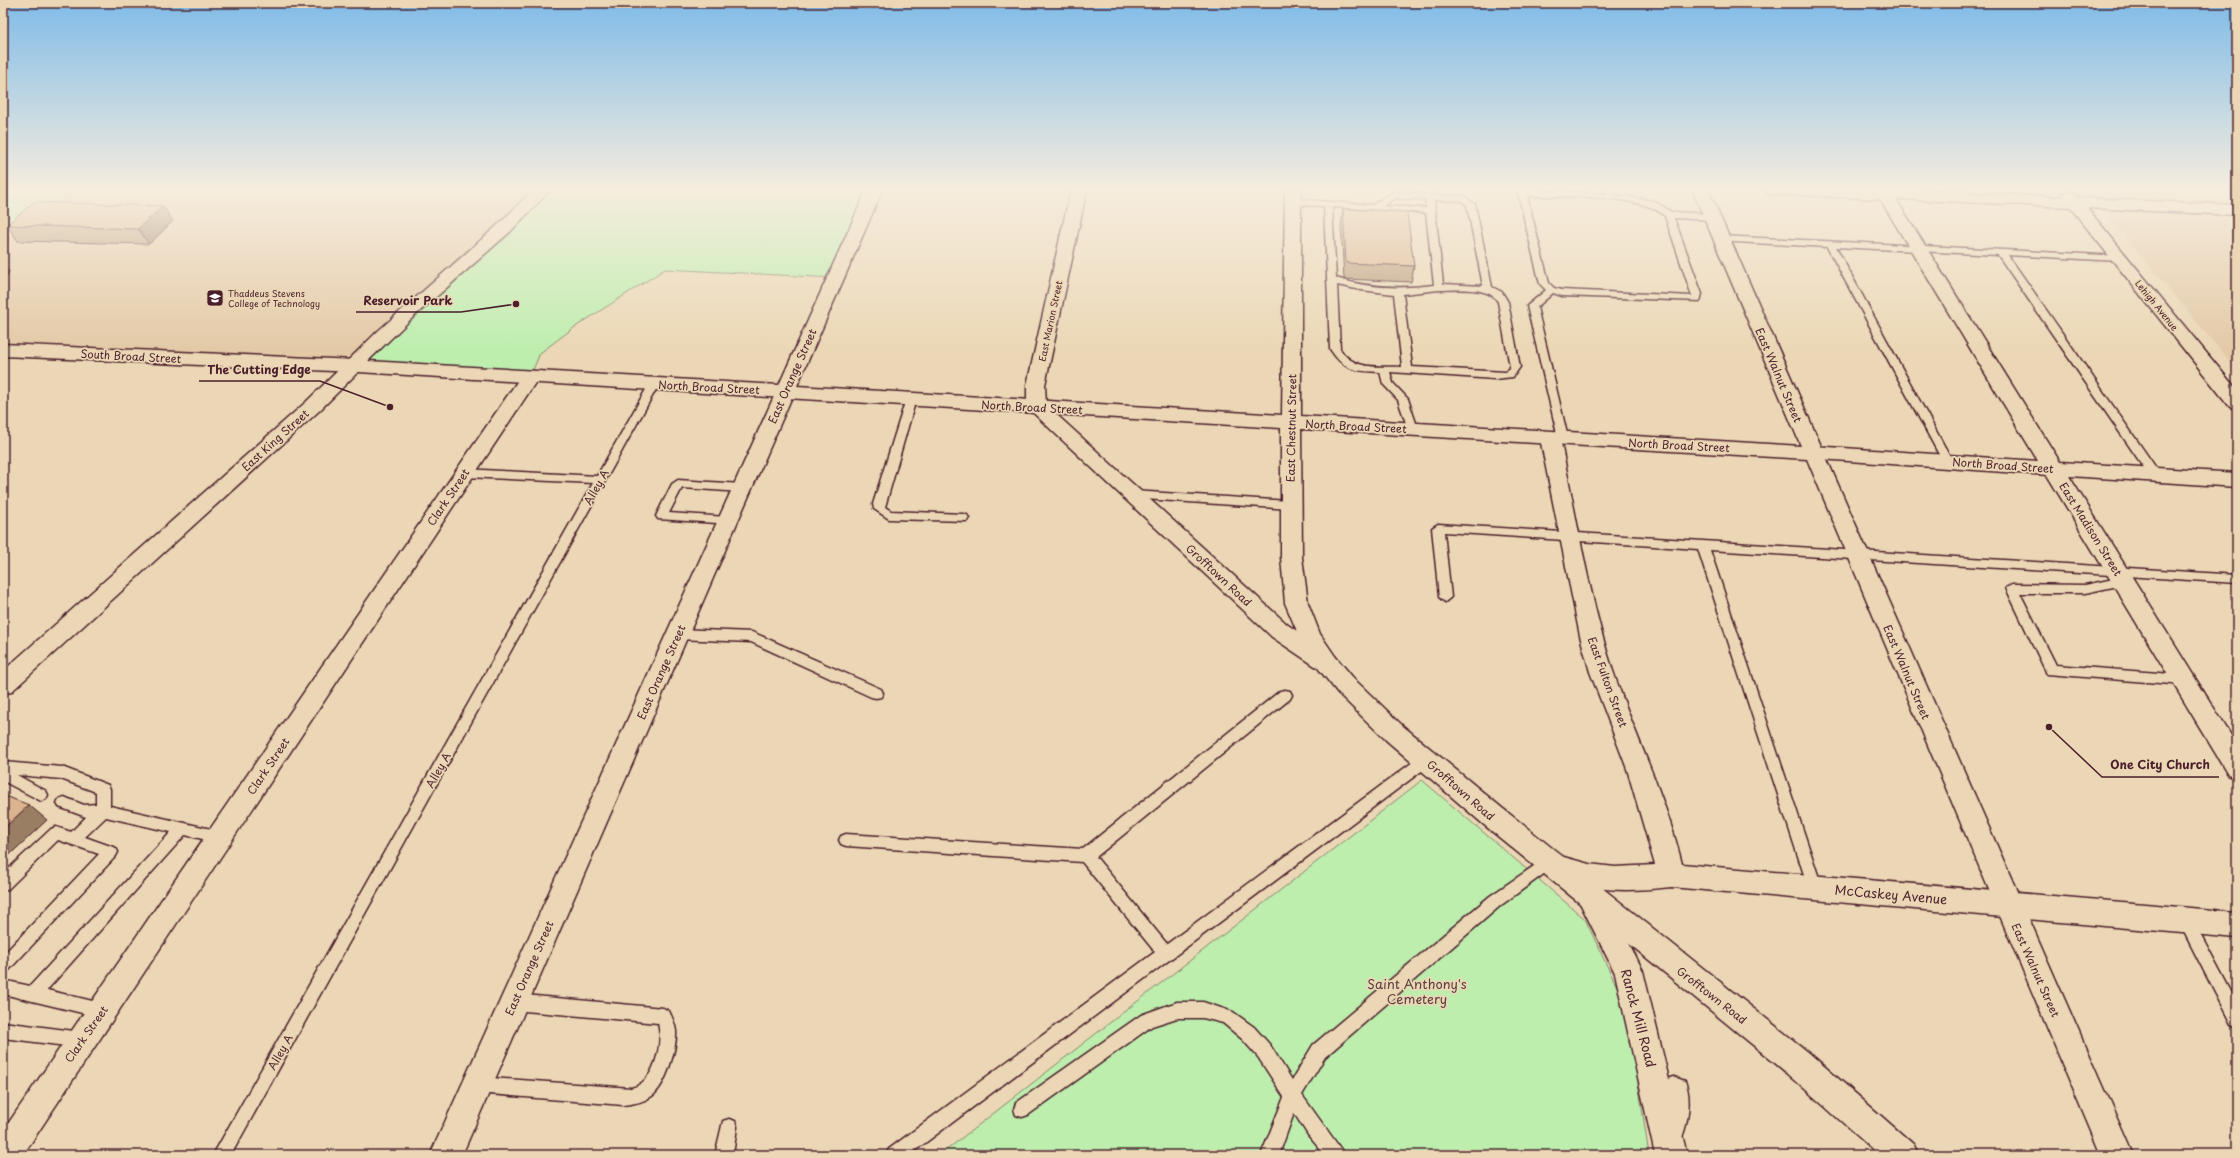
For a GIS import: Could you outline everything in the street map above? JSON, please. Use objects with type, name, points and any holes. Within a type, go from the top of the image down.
[{"type":"street","name":"East King Street","points":[[3,685],[355,366],[384,335],[487,243]]},
{"type":"street","name":"East Orange Street","points":[[446,1155],[851,243]]},
{"type":"street","name":"East Marion Street","points":[[1037,407],[1036,385],[1067,243]]},
{"type":"street","name":"East Chestnut Street","points":[[1293,243],[1290,505],[1294,592],[1305,629],[1323,660]]},
{"type":"street","name":"East Walnut Street","points":[[1723,243],[2117,1155]]},
{"type":"street","name":"East Madison Street","points":[[1915,243],[2237,767]]},
{"type":"street","name":"Lehigh Avenue","points":[[2107,243],[2237,403]]},
{"type":"street","name":"South Broad Street","points":[[3,350],[355,366]]},
{"type":"street","name":"North Broad Street","points":[[355,366],[1813,453],[2237,480]]},
{"type":"street","name":"Clark Street","points":[[5,1155],[530,377]]},
{"type":"street","name":"Grofftown Road","points":[[1037,407],[1280,631],[1323,660],[1353,693],[1426,760],[1593,901],[1801,1064],[1854,1110],[1902,1155]]},
{"type":"street","name":"East Fulton Street","points":[[1556,438],[1570,537],[1591,636],[1602,672],[1640,769],[1665,848],[1671,875]]},
{"type":"street","name":"McCaskey Avenue","points":[[1547,863],[1578,874],[1607,880],[1629,880],[1671,875],[2237,925]]},
{"type":"street","name":"Ranck Mill Road","points":[[1593,901],[1629,971],[1670,1148]]},
{"type":"street","name":"Ranck Mill Road","points":[[1670,1148],[1674,1092]]},
{"type":"lane","points":[[1330,243],[1335,349],[1341,361],[1353,367],[1509,375],[1515,367],[1503,302],[1499,294],[1488,289],[1428,287],[1415,291],[1346,286],[1332,280]]},
{"type":"lane","points":[[1434,243],[1439,287]]},
{"type":"lane","points":[[1479,243],[1488,289]]},
{"type":"lane","points":[[1534,243],[1545,284],[1551,290],[1562,293],[1696,299],[1698,294],[1679,243]]},
{"type":"lane","points":[[1809,243],[2119,258]]},
{"type":"lane","points":[[1830,244],[1948,462]]},
{"type":"lane","points":[[2001,252],[2155,475]]},
{"type":"lane","points":[[1398,290],[1407,370]]},
{"type":"lane","points":[[1551,290],[1532,306],[1556,438]]},
{"type":"lane","points":[[1384,369],[1388,384],[1403,399],[1413,429]]},
{"type":"lane","name":"Alley A","points":[[222,1155],[654,384]]},
{"type":"lane","points":[[912,399],[879,504],[880,509],[889,515],[963,518]]},
{"type":"lane","points":[[464,473],[600,480]]},
{"type":"lane","points":[[728,521],[662,516],[678,484],[742,488]]},
{"type":"lane","points":[[1132,496],[1290,505]]},
{"type":"lane","points":[[1445,597],[1438,528],[1857,555],[2120,576],[2237,579]]},
{"type":"lane","points":[[1704,545],[1815,887]]},
{"type":"lane","points":[[2120,576],[2085,588],[2012,588],[2052,670],[2184,680]]},
{"type":"lane","points":[[677,634],[752,637],[876,693]]},
{"type":"lane","points":[[846,840],[1086,856],[1285,695]]},
{"type":"lane","points":[[895,1155],[1426,760]]},
{"type":"lane","points":[[3,768],[62,773],[103,789],[103,810],[73,839]]},
{"type":"lane","points":[[3,774],[41,795]]},
{"type":"lane","points":[[64,803],[84,811],[103,810],[220,837]]},
{"type":"lane","points":[[34,994],[183,828]]},
{"type":"lane","points":[[3,884],[56,833],[111,852],[3,966]]},
{"type":"lane","points":[[1086,856],[1165,953]]},
{"type":"lane","points":[[1270,1155],[1292,1096],[1310,1063],[1319,1051],[1495,901],[1547,863]]},
{"type":"lane","points":[[2186,921],[2237,1019]]},
{"type":"lane","points":[[3,987],[103,1010]]},
{"type":"lane","points":[[477,1085],[623,1097],[640,1095],[651,1087],[663,1060],[668,1036],[668,1023],[664,1016],[514,1002]]},
{"type":"lane","points":[[1022,1109],[1147,1020],[1177,1010],[1203,1010],[1227,1017],[1248,1033],[1264,1051],[1314,1129],[1336,1155]]},
{"type":"lane","points":[[3,1030],[82,1040]]},
{"type":"lane","points":[[724,1155],[729,1127]]},
{"type":"shaded area","name":"Thaddeus Stevens College of Technology","points":[[3,243],[486,243],[355,366],[3,350]]},
{"type":"shaded area","points":[[2130,243],[2237,243],[2237,370]]},
{"type":"green space","points":[[486,243],[851,243],[835,278],[665,269],[572,329],[540,353],[530,377],[355,366]]},
{"type":"green space","name":"Saint Anthony's Cemetery","points":[[1422,780],[1585,919],[1627,1008],[1649,1155],[940,1155]]},
{"type":"building","points":[[1345,243],[1411,243],[1414,266],[1346,263]]},
{"type":"building","points":[[3,795],[29,805],[3,829]]},
{"type":"place","name":"Thaddeus Stevens College of Technology","points":[[215,298]]},
{"type":"place","name":"Reservoir Park","points":[[516,304]]},
{"type":"place","name":"The Cutting Edge","points":[[390,407]]},
{"type":"place","name":"One City Church","points":[[2049,727]]}]
